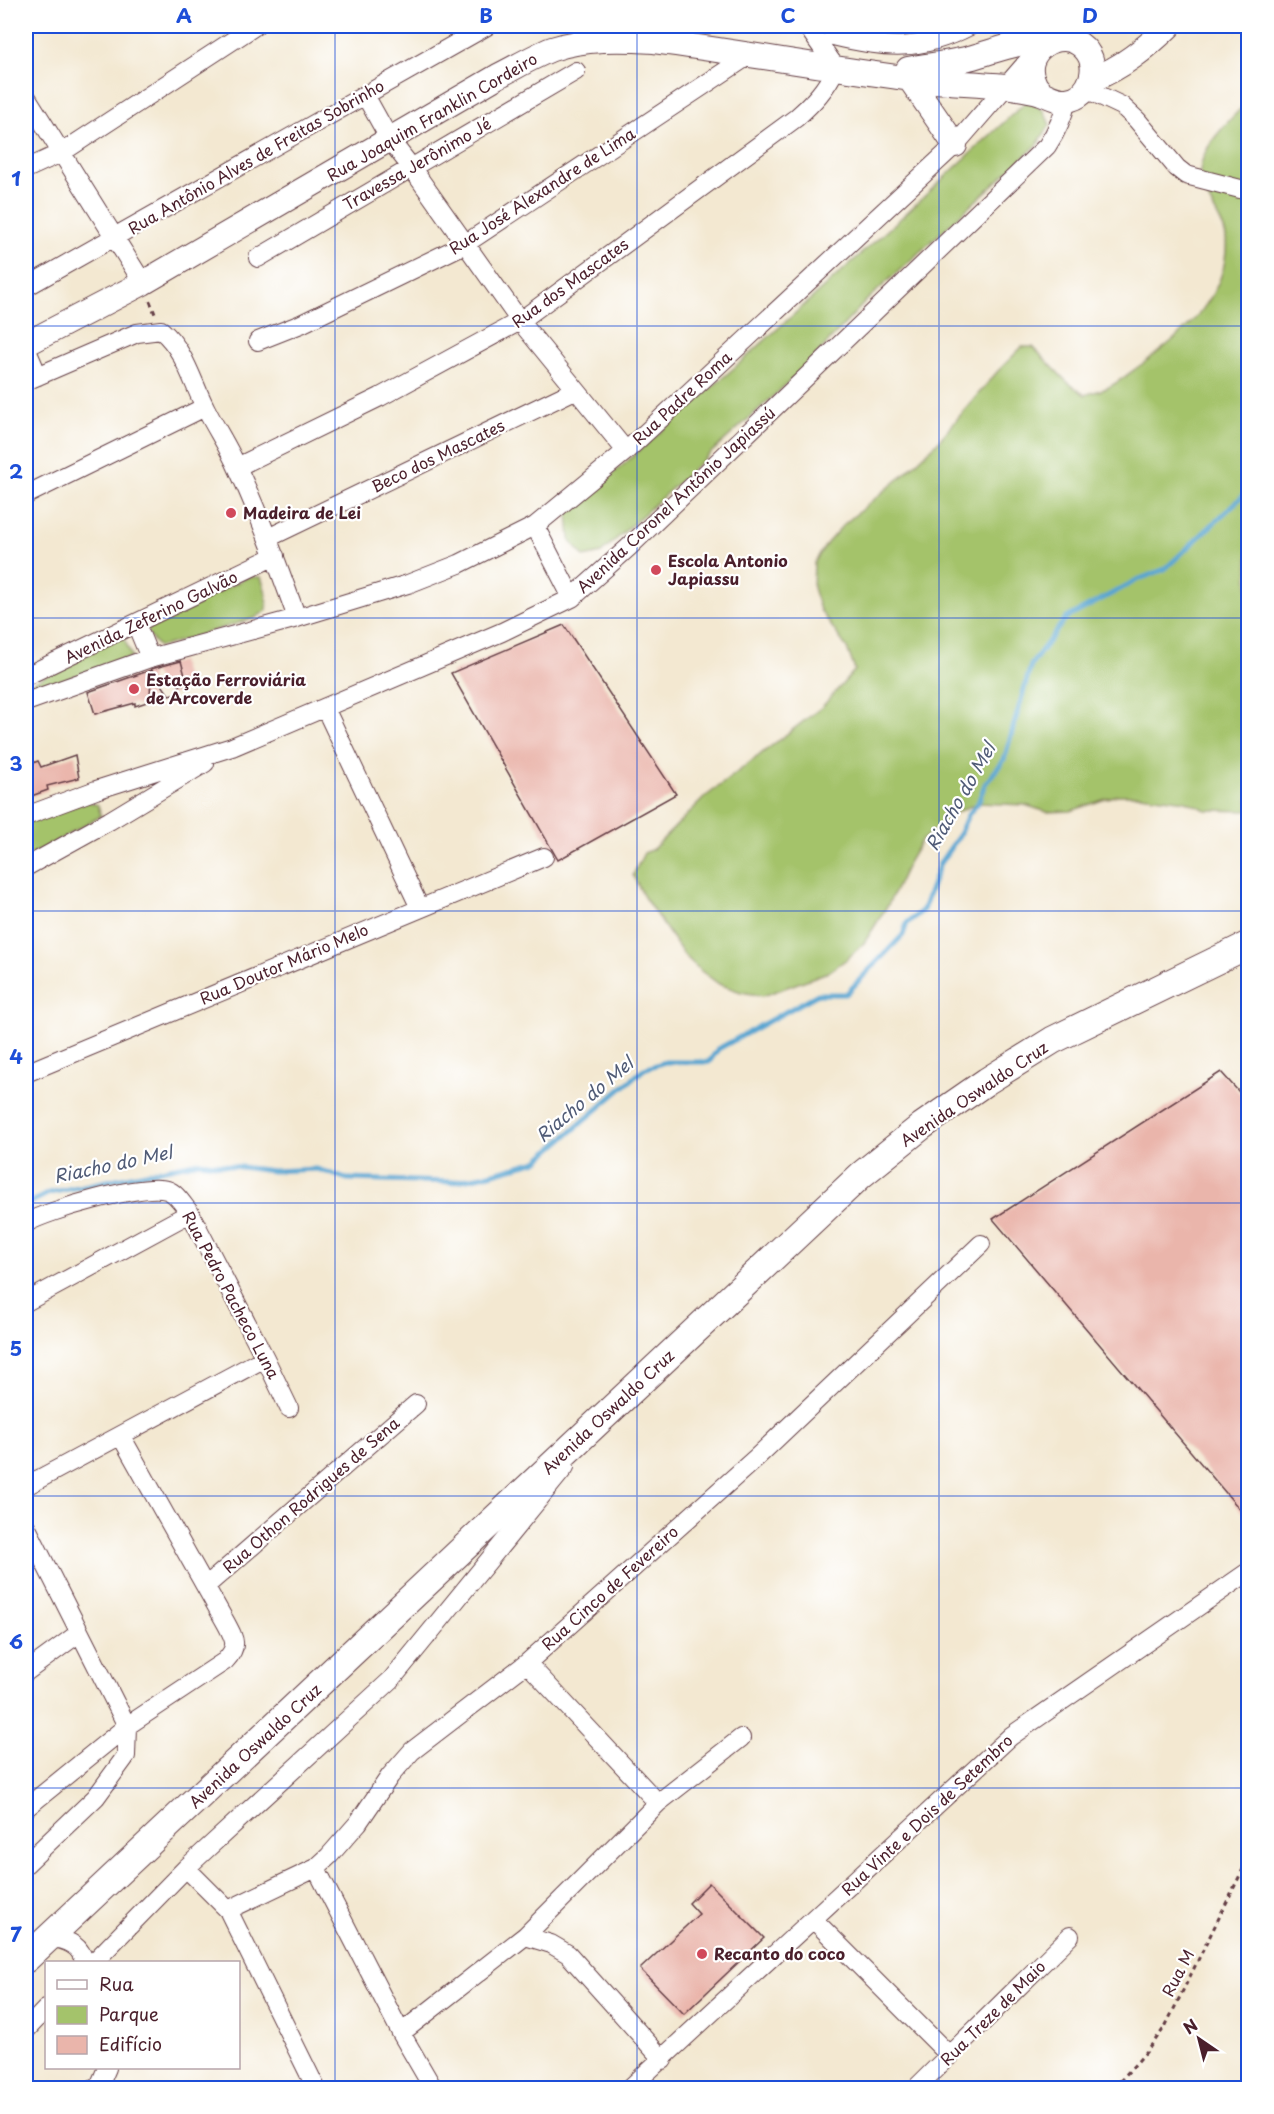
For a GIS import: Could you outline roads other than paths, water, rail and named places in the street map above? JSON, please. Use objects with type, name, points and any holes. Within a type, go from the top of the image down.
[{"type":"highway","name":"Avenida Oswaldo Cruz","points":[[26,1959],[844,1191],[922,1126],[987,1081],[1053,1040],[1248,945]]},
{"type":"main road","points":[[1082,90],[1093,69],[1091,58],[1085,48],[1076,41],[1065,38],[1050,40],[1031,67],[1033,81],[1042,93],[1054,100],[1082,90],[1115,69],[1169,26]]},
{"type":"main road","name":"Rua Joaquim Franklin Cordeiro","points":[[26,346],[143,283],[526,61],[580,34],[654,41],[876,74],[1008,87],[1042,93]]},
{"type":"main road","name":"Rua Joaquim Franklin Cordeiro","points":[[876,74],[971,58],[1017,44],[1050,40]]},
{"type":"main road","points":[[909,78],[955,145]]},
{"type":"street","points":[[26,169],[61,153],[255,26]]},
{"type":"street","name":"Rua Antônio Alves de Freitas Sobrinho","points":[[26,287],[487,26]]},
{"type":"street","points":[[807,26],[826,40],[877,45],[925,44],[970,26]]},
{"type":"street","points":[[826,40],[849,26]]},
{"type":"street","points":[[826,40],[836,68]]},
{"type":"street","name":"Rua Padre Roma","points":[[297,618],[408,584],[459,564],[536,526],[626,451],[955,145],[1050,40]]},
{"type":"street","name":"Rua José Alexandre de Lima","points":[[258,341],[301,324],[465,244],[751,54]]},
{"type":"street","name":"Rua dos Mascates","points":[[237,467],[380,397],[520,321],[796,118],[822,93],[836,68]]},
{"type":"street","name":"Travessa Jerônimo Jé","points":[[258,258],[576,71]]},
{"type":"street","points":[[1082,90],[1122,106],[1137,120],[1177,168],[1186,175],[1248,191]]},
{"type":"street","name":"Avenida Coronel Antônio Japiassú","points":[[232,747],[502,632],[572,598],[629,547],[1047,146],[1063,117],[1082,90]]},
{"type":"street","points":[[365,95],[390,140],[520,321],[626,451]]},
{"type":"street","points":[[26,96],[143,283]]},
{"type":"street","points":[[26,346],[32,379],[137,333],[160,330],[168,336],[182,356],[205,407],[237,467],[268,538],[297,618]]},
{"type":"street","name":"Beco dos Mascates","points":[[268,538],[575,390]]},
{"type":"street","points":[[26,495],[205,407]]},
{"type":"street","points":[[536,526],[572,598]]},
{"type":"street","name":"Avenida Zeferino Galvão","points":[[26,676],[275,556]]},
{"type":"street","name":"Avenida Zeferino Galvão","points":[[26,702],[150,658],[297,618]]},
{"type":"street","points":[[136,624],[150,658]]},
{"type":"street","points":[[325,708],[420,908]]},
{"type":"street","points":[[26,816],[96,790],[232,747]]},
{"type":"street","points":[[26,867],[109,821],[232,747]]},
{"type":"street","points":[[96,790],[111,802],[112,810],[109,821]]},
{"type":"street","name":"Rua Doutor Mário Melo","points":[[26,1073],[544,857]]},
{"type":"street","name":"Rua Pedro Pacheco Luna","points":[[26,1223],[54,1210],[146,1189],[169,1191],[190,1213],[289,1408]]},
{"type":"street","points":[[26,1302],[190,1213]]},
{"type":"street","name":"Rua Cinco de Fevereiro","points":[[228,1910],[316,1868],[329,1857],[358,1823],[390,1776],[412,1751],[527,1663],[757,1457],[981,1244]]},
{"type":"street","points":[[26,1486],[265,1358]]},
{"type":"street","name":"Rua Othon Rodrigues de Sena","points":[[206,1586],[416,1404]]},
{"type":"street","points":[[95,1961],[186,1868],[391,1680],[614,1408]]},
{"type":"street","points":[[26,1808],[127,1726],[218,1666],[233,1653],[235,1644],[232,1634],[121,1436]]},
{"type":"street","points":[[26,1526],[127,1726],[126,1756],[96,1797],[26,1864]]},
{"type":"street","name":"Rua Vinte e Dois de Setembro","points":[[630,2088],[663,2060],[1011,1736],[1248,1572]]},
{"type":"street","points":[[26,1672],[79,1633]]},
{"type":"street","points":[[527,1663],[658,1803]]},
{"type":"street","points":[[402,2032],[525,1936],[658,1803],[741,1738]]},
{"type":"street","points":[[186,1868],[228,1910],[316,2088]]},
{"type":"street","points":[[316,1868],[434,2088]]},
{"type":"street","points":[[813,1919],[950,2056]]},
{"type":"street","points":[[525,1936],[551,1944],[568,1954],[663,2060]]},
{"type":"street","name":"Rua Treze de Maio","points":[[916,2088],[1070,1936]]},
{"type":"street","points":[[49,1938],[63,1939],[75,1946],[84,1961]]},
{"type":"street","points":[[26,2030],[45,2010]]},
{"type":"street","points":[[94,2088],[100,2084],[106,2069]]},
{"type":"waterway","name":"Riacho do Mel","points":[[26,1205],[49,1193],[199,1162],[273,1171],[317,1169],[347,1179],[453,1182],[486,1175],[537,1161],[644,1069],[665,1062],[709,1062],[718,1049],[818,994],[846,994],[903,935],[907,923],[923,910],[940,863],[958,837],[968,815],[978,803],[985,784],[1004,760],[1031,665],[1065,619],[1137,580],[1165,569],[1248,491]]},
{"type":"place","name":"Madeira de Lei","points":[[231,513]]},
{"type":"place","name":"Escola Antonio Japiassu","points":[[656,570]]},
{"type":"place","name":"Estação Ferroviária de Arcoverde","points":[[134,689]]},
{"type":"place","name":"Recanto do coco","points":[[702,1954]]}]
